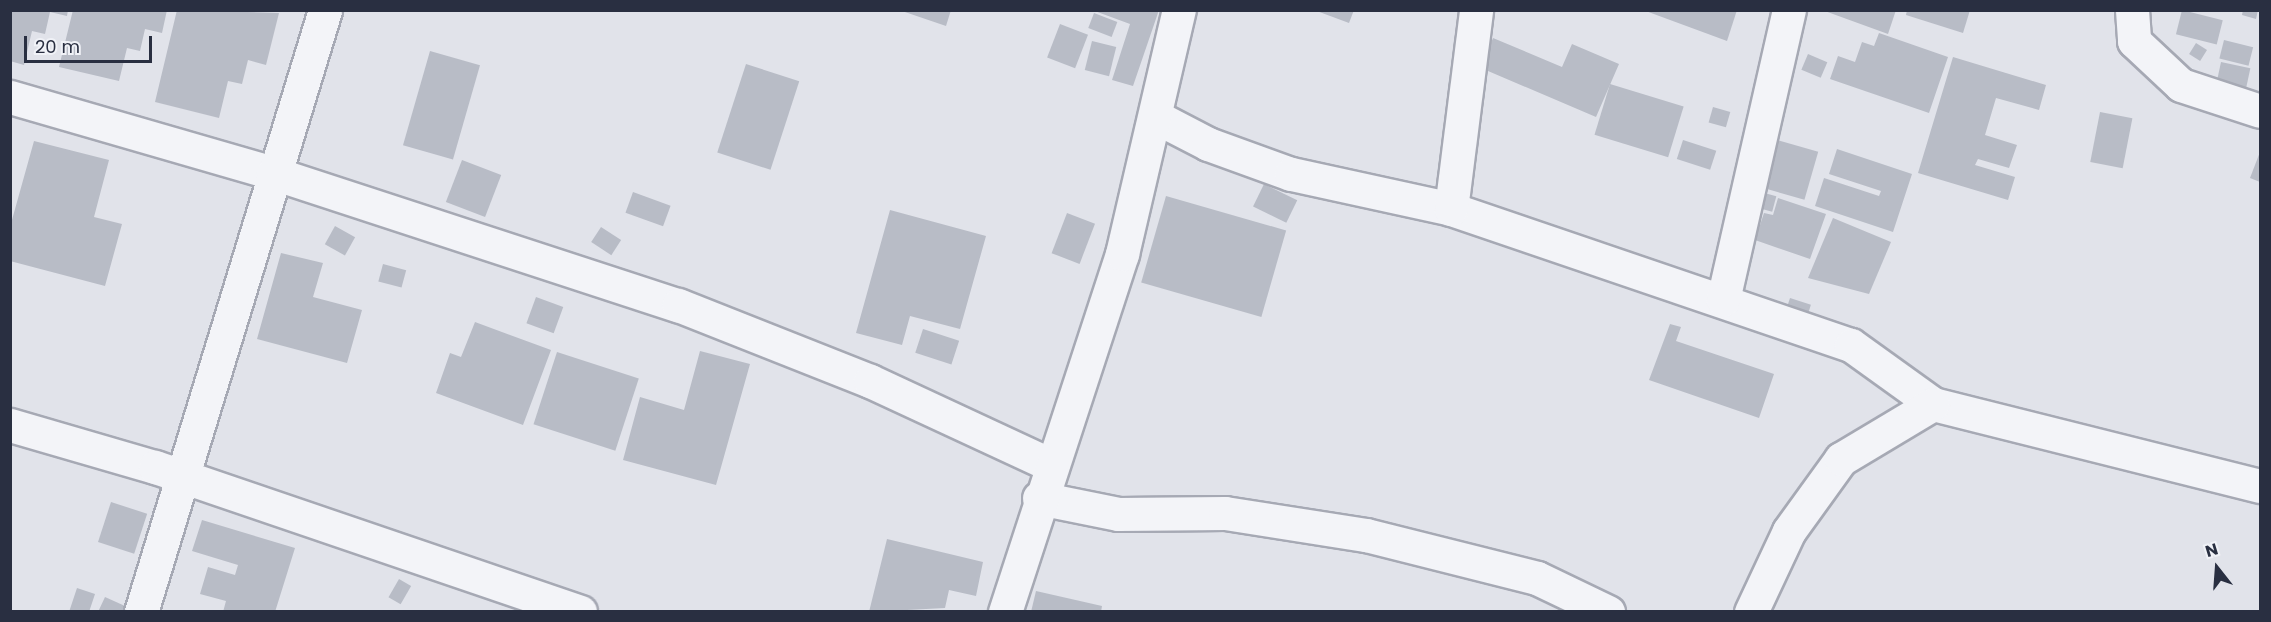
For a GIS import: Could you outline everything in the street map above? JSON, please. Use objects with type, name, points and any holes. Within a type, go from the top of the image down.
[{"type":"street","points":[[141,612],[179,477],[325,10]]},
{"type":"street","points":[[1005,612],[1049,464],[1122,254],[1156,117],[1179,10]]},
{"type":"street","points":[[1451,209],[1476,10]]},
{"type":"street","points":[[1723,300],[1789,10]]},
{"type":"street","points":[[2132,10],[2134,41],[2181,85],[2260,111]]},
{"type":"street","points":[[10,97],[273,173],[678,305],[870,381],[1049,464]]},
{"type":"street","points":[[1156,117],[1208,144],[1291,174],[1451,209],[1851,345],[1933,404],[2260,486]]},
{"type":"street","points":[[1751,612],[1789,531],[1841,459],[1933,404]]},
{"type":"street","points":[[10,425],[179,477],[580,612]]},
{"type":"street","points":[[1039,498],[1118,514],[1225,513],[1366,535],[1538,578],[1608,612]]},
{"type":"building","points":[[10,10],[68,10],[67,16],[50,12],[45,34],[32,31],[24,65],[10,61]]},
{"type":"building","points":[[73,10],[167,10],[162,33],[145,29],[140,51],[127,48],[119,81],[59,67]]},
{"type":"building","points":[[177,10],[279,13],[266,65],[248,60],[242,84],[228,81],[219,118],[155,102]]},
{"type":"building","points":[[899,10],[951,10],[946,26]]},
{"type":"building","points":[[1092,10],[1159,10],[1133,86],[1112,80],[1130,24]]},
{"type":"building","points":[[1314,10],[1354,10],[1349,23]]},
{"type":"building","points":[[1643,10],[1737,10],[1727,41]]},
{"type":"building","points":[[1822,10],[1896,10],[1888,34]]},
{"type":"building","points":[[1907,10],[1970,10],[1963,33],[1906,15]]},
{"type":"building","points":[[2182,10],[2223,20],[2217,44],[2176,34]]},
{"type":"building","points":[[2243,10],[2258,10],[2256,19],[2242,15]]},
{"type":"building","points":[[1094,13],[1117,22],[1112,37],[1088,28]]},
{"type":"building","points":[[1060,24],[1088,35],[1075,68],[1047,58]]},
{"type":"building","points":[[1879,33],[1948,57],[1929,113],[1830,79],[1838,56],[1855,62],[1862,42],[1874,46]]},
{"type":"building","points":[[1493,38],[1562,67],[1572,44],[1619,64],[1596,117],[1481,68]]},
{"type":"building","points":[[2224,40],[2253,47],[2249,66],[2219,58]]},
{"type":"building","points":[[1092,41],[1116,47],[1109,76],[1085,70]]},
{"type":"building","points":[[2196,43],[2207,50],[2200,61],[2189,54]]},
{"type":"building","points":[[430,51],[480,65],[453,160],[403,145]]},
{"type":"building","points":[[1808,54],[1827,62],[1821,78],[1801,70]]},
{"type":"building","points":[[1953,57],[2046,85],[2039,110],[1996,98],[1985,135],[2017,145],[2009,168],[1978,159],[1975,165],[2015,177],[2008,200],[1918,173]]},
{"type":"building","points":[[2221,62],[2250,68],[2246,91],[2216,84]]},
{"type":"building","points":[[746,64],[799,81],[771,170],[717,152]]},
{"type":"building","points":[[1610,84],[1684,107],[1668,157],[1595,135]]},
{"type":"building","points":[[1713,107],[1730,112],[1726,127],[1709,122]]},
{"type":"building","points":[[2100,112],[2132,118],[2123,168],[2090,162]]},
{"type":"building","points":[[1774,139],[1818,152],[1804,200],[1760,187]]},
{"type":"building","points":[[1683,140],[1716,151],[1710,170],[1677,159]]},
{"type":"building","points":[[34,141],[109,160],[94,217],[122,224],[105,286],[10,261],[10,227]]},
{"type":"building","points":[[1837,149],[1912,174],[1893,232],[1815,206],[1824,178],[1879,196],[1881,191],[1829,174]]},
{"type":"building","points":[[2260,152],[2260,182],[2250,178]]},
{"type":"building","points":[[462,160],[501,175],[485,217],[446,202]]},
{"type":"building","points":[[1264,184],[1297,200],[1286,223],[1253,206]]},
{"type":"building","points":[[1757,191],[1776,196],[1772,212],[1753,206]]},
{"type":"building","points":[[633,192],[671,206],[663,226],[625,213]]},
{"type":"building","points":[[1166,196],[1286,230],[1261,317],[1141,283]]},
{"type":"building","points":[[1778,198],[1826,214],[1810,259],[1755,240],[1764,213],[1773,215]]},
{"type":"building","points":[[890,210],[986,236],[960,329],[910,316],[902,345],[856,333]]},
{"type":"building","points":[[1067,213],[1095,224],[1080,264],[1052,253]]},
{"type":"building","points":[[1833,218],[1891,242],[1869,294],[1808,278]]},
{"type":"building","points":[[335,226],[355,237],[345,256],[325,244]]},
{"type":"building","points":[[601,227],[621,240],[611,255],[591,242]]},
{"type":"building","points":[[281,253],[323,263],[313,297],[362,310],[347,363],[257,339]]},
{"type":"building","points":[[383,264],[406,270],[402,288],[378,281]]},
{"type":"building","points":[[536,297],[563,307],[554,333],[526,323]]},
{"type":"building","points":[[1790,298],[1811,305],[1805,322],[1784,315]]},
{"type":"building","points":[[475,322],[551,350],[523,425],[436,393],[450,353],[461,357]]},
{"type":"building","points":[[1670,324],[1681,327],[1676,341],[1774,374],[1759,418],[1649,380]]},
{"type":"building","points":[[923,329],[959,341],[951,365],[915,353]]},
{"type":"building","points":[[700,351],[750,364],[716,485],[623,460],[640,397],[684,410]]},
{"type":"building","points":[[557,352],[639,379],[615,451],[534,424]]},
{"type":"building","points":[[111,502],[147,514],[134,554],[98,542]]},
{"type":"building","points":[[202,520],[295,548],[275,612],[223,612],[226,601],[200,594],[208,567],[235,575],[238,565],[192,551]]},
{"type":"building","points":[[887,539],[983,562],[976,596],[949,590],[945,608],[869,612]]},
{"type":"building","points":[[399,579],[411,586],[401,604],[388,597]]},
{"type":"building","points":[[77,588],[95,594],[89,612],[69,612]]},
{"type":"building","points":[[1036,591],[1102,606],[1101,612],[1031,612]]},
{"type":"building","points":[[105,597],[125,606],[122,612],[98,612]]}]
